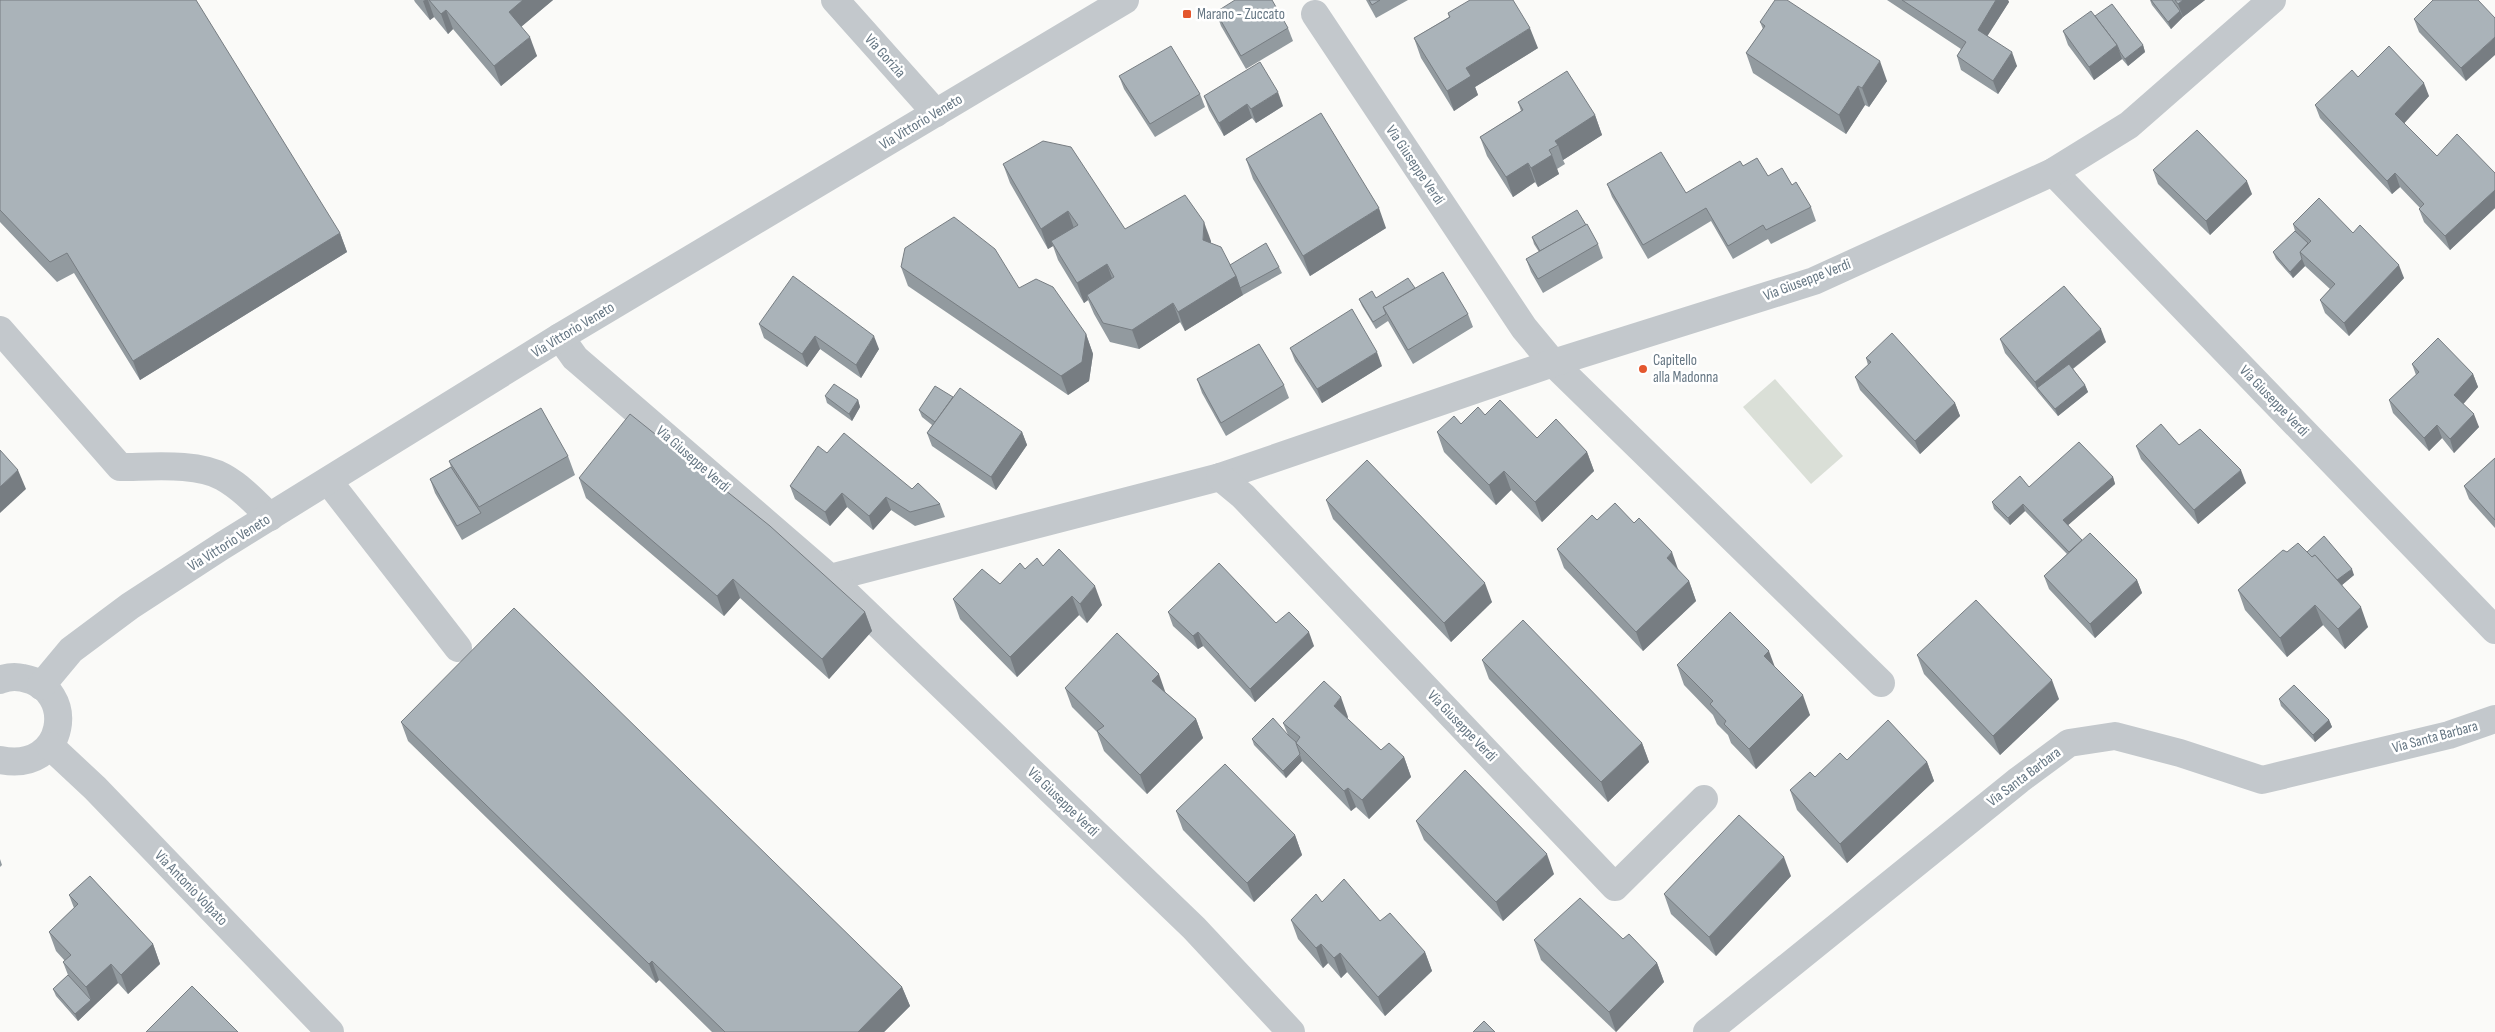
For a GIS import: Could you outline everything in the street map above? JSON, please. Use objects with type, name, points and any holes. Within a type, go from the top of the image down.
[{"type":"street","name":"Via Gorizia","points":[[835,0],[936,113]]},
{"type":"street","name":"Via Vittorio Veneto","points":[[41,686],[71,650],[123,612],[222,546],[329,482],[560,337],[1125,0]]},
{"type":"street","name":"Via Giuseppe Verdi","points":[[830,578],[1106,516],[1552,363],[1814,281],[2053,172],[2128,125],[2272,0]]},
{"type":"street","name":"Via Giuseppe Verdi","points":[[1315,14],[1524,328],[1552,363],[1881,683]]},
{"type":"street","name":"Via Giuseppe Verdi","points":[[2053,172],[2495,630]]},
{"type":"street","points":[[0,330],[120,467],[182,466],[222,476],[245,492],[270,517]]},
{"type":"street","name":"Via Giuseppe Verdi","points":[[560,337],[575,358],[830,578],[1194,928],[1291,1032]]},
{"type":"street","name":"Via Giuseppe Verdi","points":[[1220,477],[1250,503],[1615,888],[1704,799]]},
{"type":"street","points":[[329,482],[458,648]]},
{"type":"street","points":[[0,680],[16,677],[30,679],[41,686],[51,695],[56,707],[58,721],[56,734],[50,746],[39,756],[27,762],[13,763],[0,760]]},
{"type":"street","name":"Via Santa Barbara","points":[[1707,1032],[1957,830],[2069,743],[2115,736],[2180,753],[2262,780],[2449,735],[2495,720]]},
{"type":"street","name":"Via Antonio Volpato","points":[[50,746],[96,788],[330,1032]]},
{"type":"shaded area","points":[[1775,379],[1843,456],[1811,484],[1743,407]]},
{"type":"building","points":[[0,0],[196,0],[340,233],[133,361],[67,253],[50,262],[0,210]]},
{"type":"building","points":[[429,0],[523,0],[509,12],[530,37],[494,66],[446,10],[441,14]]},
{"type":"building","points":[[1235,0],[1272,0],[1288,28],[1241,56],[1216,12]]},
{"type":"building","points":[[1369,0],[1380,0],[1372,5]]},
{"type":"building","points":[[1470,0],[1513,0],[1530,28],[1466,68],[1471,76],[1447,91],[1414,38],[1450,17],[1448,13]]},
{"type":"building","points":[[1775,0],[1787,0],[1880,61],[1862,88],[1858,86],[1839,115],[1746,53],[1765,26],[1760,22]]},
{"type":"building","points":[[1902,0],[1996,0],[1978,30],[2012,52],[1993,81],[1957,56],[1966,42]]},
{"type":"building","points":[[2151,0],[2172,0],[2180,11],[2168,22]]},
{"type":"building","points":[[2175,0],[2183,0],[2178,4]]},
{"type":"building","points":[[2433,0],[2478,0],[2495,18],[2495,37],[2461,68],[2414,19]]},
{"type":"building","points":[[2112,4],[2143,45],[2125,59],[2095,16]]},
{"type":"building","points":[[2091,11],[2117,45],[2089,67],[2063,31]]},
{"type":"building","points":[[1171,46],[1200,94],[1150,124],[1119,76]]},
{"type":"building","points":[[2389,46],[2424,83],[2395,114],[2437,156],[2457,134],[2495,173],[2495,190],[2445,236],[2419,209],[2424,204],[2395,173],[2387,181],[2315,105],[2352,70],[2358,77]]},
{"type":"building","points":[[1260,62],[1278,92],[1251,109],[1247,104],[1219,123],[1204,96]]},
{"type":"building","points":[[1567,71],[1595,115],[1555,141],[1558,145],[1549,150],[1552,155],[1531,168],[1528,163],[1506,177],[1480,137],[1523,110],[1518,102]]},
{"type":"building","points":[[1321,113],[1379,208],[1303,256],[1246,159]]},
{"type":"building","points":[[2197,130],[2247,181],[2206,221],[2153,170]]},
{"type":"building","points":[[1043,141],[1071,147],[1125,229],[1185,195],[1204,222],[1203,240],[1221,247],[1236,276],[1178,312],[1173,303],[1132,330],[1103,323],[1087,295],[1114,277],[1107,264],[1077,283],[1051,241],[1078,225],[1068,211],[1041,229],[1003,164]]},
{"type":"building","points":[[1661,152],[1686,193],[1740,161],[1743,166],[1757,158],[1768,176],[1782,168],[1792,185],[1796,182],[1811,207],[1766,230],[1763,225],[1728,246],[1706,208],[1643,245],[1607,184]]},
{"type":"building","points":[[2319,198],[2353,233],[2360,225],[2399,265],[2344,323],[2320,300],[2335,284],[2300,252],[2311,241],[2293,224]]},
{"type":"building","points":[[1577,210],[1586,225],[1540,251],[1532,237]]},
{"type":"building","points":[[954,217],[995,249],[1019,288],[1036,279],[1053,287],[1086,334],[1082,362],[1061,376],[901,267],[905,248]]},
{"type":"building","points":[[1587,224],[1598,244],[1538,279],[1526,259]]},
{"type":"building","points":[[2295,231],[2308,243],[2300,252],[2302,259],[2290,272],[2273,252]]},
{"type":"building","points":[[1266,243],[1279,267],[1240,288],[1230,265]]},
{"type":"building","points":[[1443,272],[1468,314],[1408,350],[1383,307]]},
{"type":"building","points":[[793,276],[874,336],[856,365],[815,336],[802,354],[759,324]]},
{"type":"building","points":[[1408,278],[1415,288],[1383,307],[1386,314],[1373,322],[1359,299],[1372,291],[1376,298]]},
{"type":"building","points":[[2064,286],[2101,329],[2035,382],[2000,339]]},
{"type":"building","points":[[1352,309],[1377,352],[1317,389],[1290,348]]},
{"type":"building","points":[[1892,333],[1955,403],[1915,441],[1855,377],[1871,362],[1866,358]]},
{"type":"building","points":[[2438,338],[2473,374],[2454,395],[2474,414],[2450,439],[2437,425],[2424,438],[2389,400],[2419,372],[2412,364]]},
{"type":"building","points":[[1259,344],[1284,385],[1221,423],[1197,379]]},
{"type":"building","points":[[2069,364],[2085,385],[2055,409],[2037,388]]},
{"type":"building","points":[[834,384],[858,400],[849,414],[825,396]]},
{"type":"building","points":[[935,386],[953,397],[935,422],[919,410]]},
{"type":"building","points":[[960,388],[1022,432],[991,477],[927,433]]},
{"type":"building","points":[[1500,400],[1537,438],[1556,419],[1587,452],[1535,502],[1504,471],[1489,485],[1437,432],[1454,416],[1461,424],[1478,407],[1485,415]]},
{"type":"building","points":[[541,408],[568,456],[479,507],[449,461]]},
{"type":"building","points":[[630,414],[770,526],[865,612],[822,659],[733,579],[717,596],[579,478]]},
{"type":"building","points":[[2161,424],[2179,445],[2200,429],[2241,470],[2194,510],[2136,446]]},
{"type":"building","points":[[844,433],[912,489],[918,483],[940,504],[910,512],[886,497],[869,516],[842,493],[825,512],[790,486],[818,446],[827,453]]},
{"type":"building","points":[[2079,442],[2113,477],[2063,520],[2082,540],[2069,552],[2023,504],[2008,518],[1992,502],[2020,476],[2029,487]]},
{"type":"building","points":[[0,450],[18,470],[0,487]]},
{"type":"building","points":[[2495,458],[2495,520],[2464,486]]},
{"type":"building","points":[[1367,460],[1485,583],[1444,623],[1326,500]]},
{"type":"building","points":[[451,467],[481,513],[457,526],[430,479]]},
{"type":"building","points":[[1615,503],[1634,523],[1639,518],[1672,552],[1667,558],[1689,581],[1636,632],[1557,549],[1592,515],[1597,520]]},
{"type":"building","points":[[2090,533],[2137,580],[2090,624],[2044,576]]},
{"type":"building","points":[[2324,536],[2352,569],[2337,580],[2315,555],[2312,557],[2307,552]]},
{"type":"building","points":[[2298,543],[2312,557],[2315,555],[2361,607],[2338,629],[2315,605],[2280,638],[2238,590],[2283,550],[2287,552]]},
{"type":"building","points":[[1059,549],[1095,586],[1080,604],[1072,596],[1010,657],[953,599],[982,569],[1000,584],[1020,563],[1025,569],[1037,558],[1043,566]]},
{"type":"building","points":[[1219,563],[1276,623],[1289,612],[1309,632],[1250,689],[1198,632],[1193,636],[1168,612]]},
{"type":"building","points":[[1976,600],[2052,680],[1993,736],[1917,655]]},
{"type":"building","points":[[514,608],[902,987],[858,1032],[725,1032],[652,961],[649,964],[401,722]]},
{"type":"building","points":[[1730,612],[1769,651],[1764,656],[1803,695],[1749,749],[1724,724],[1726,721],[1710,704],[1713,701],[1677,665]]},
{"type":"building","points":[[1523,620],[1642,743],[1601,782],[1482,660]]},
{"type":"building","points":[[1117,633],[1159,674],[1152,681],[1196,719],[1140,775],[1097,731],[1104,726],[1065,688]]},
{"type":"building","points":[[1324,681],[1341,697],[1334,706],[1381,750],[1389,743],[1404,757],[1362,800],[1348,788],[1344,791],[1296,743],[1300,737],[1283,723]]},
{"type":"building","points":[[2294,685],[2329,720],[2313,735],[2279,699]]},
{"type":"building","points":[[1273,718],[1296,742],[1300,754],[1283,771],[1252,739]]},
{"type":"building","points":[[1888,720],[1927,762],[1840,844],[1790,790],[1810,772],[1815,777],[1840,753],[1847,760]]},
{"type":"building","points":[[1225,764],[1295,835],[1247,883],[1176,811]]},
{"type":"building","points":[[1465,770],[1547,854],[1496,902],[1416,821]]},
{"type":"building","points":[[1739,815],[1784,857],[1709,937],[1664,894]]},
{"type":"building","points":[[90,876],[153,944],[121,975],[111,964],[86,987],[63,962],[71,955],[49,932],[78,904],[69,895]]},
{"type":"building","points":[[1344,879],[1380,921],[1390,913],[1425,952],[1378,997],[1340,953],[1334,958],[1321,944],[1316,948],[1291,920],[1316,894],[1322,902]]},
{"type":"building","points":[[1580,898],[1623,939],[1629,934],[1657,963],[1609,1012],[1534,940]]},
{"type":"building","points":[[68,975],[91,1000],[75,1014],[53,989]]},
{"type":"building","points":[[192,986],[238,1032],[146,1032]]},
{"type":"building","points":[[1484,1021],[1495,1032],[1473,1032]]},
{"type":"place","name":"Marano - Zuccato","points":[[1187,14]]},
{"type":"place","name":"Capitello alla Madonna","points":[[1643,369]]}]
